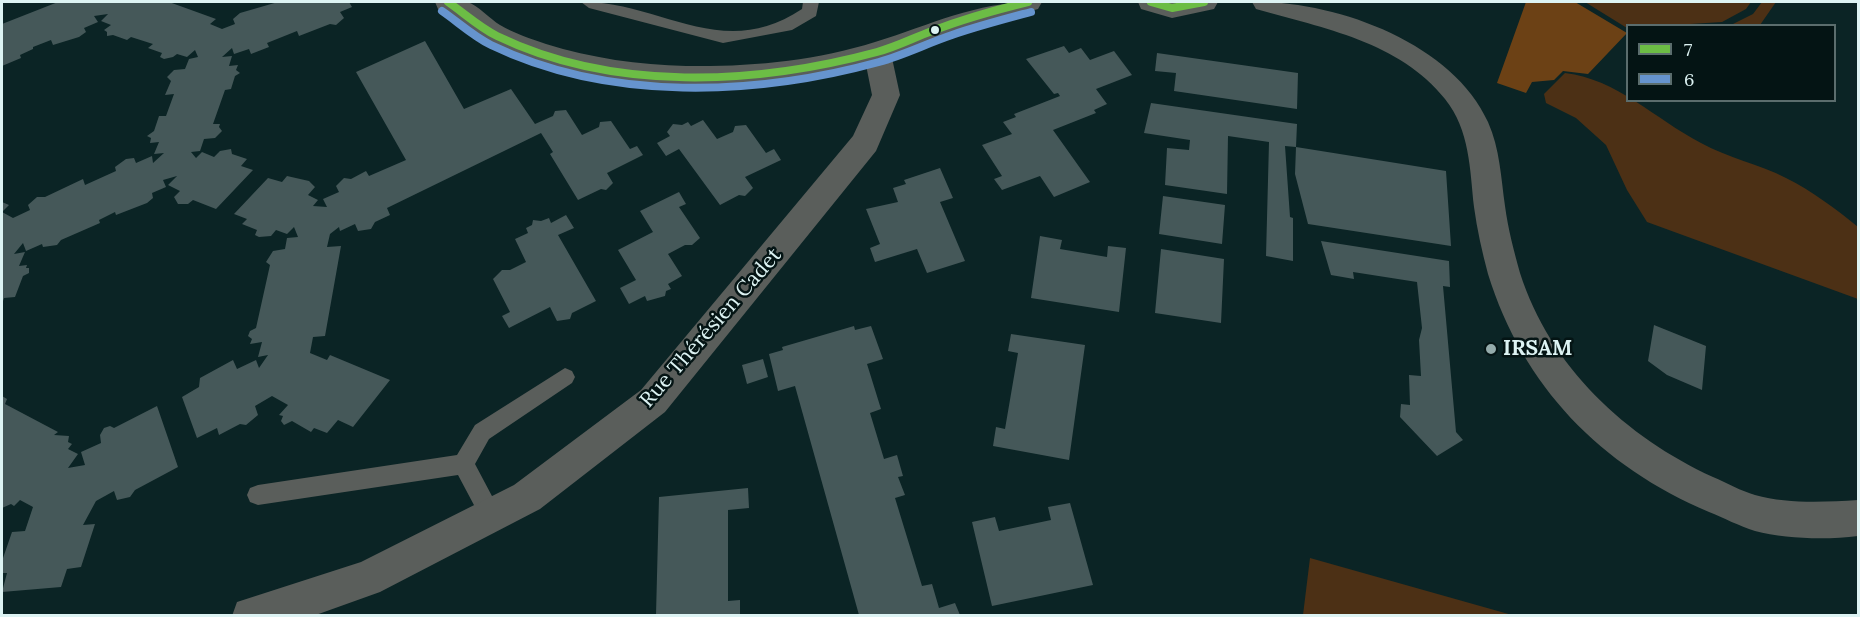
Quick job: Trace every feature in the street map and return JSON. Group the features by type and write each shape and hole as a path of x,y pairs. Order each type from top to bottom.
{"street":[{"path":"448,2 496,35 573,64 652,75 756,74 818,66 877,52 945,26 1028,2"},
{"path":"1150,2 1172,8 1204,2"},
{"path":"1266,2 1319,16 1380,38 1425,60 1455,91 1482,143 1493,228 1514,302 1531,340 1558,382 1638,457 1682,484 1758,514 1858,518"},
{"name":"Rue Thérésien Cadet","path":"252,615 367,579 527,497 653,401 865,143 885,94 877,52"}],"lane":[{"path":"589,2 723,37 766,31 792,24 810,12 811,2"},
{"path":"463,464 482,432 565,377"},
{"path":"463,464 491,515"},
{"path":"258,495 463,464"}],"shaded area":[{"path":"1526,2 1575,2 1626,32 1588,74 1563,71 1554,80 1532,82 1526,93 1497,83"},
{"path":"1585,2 1751,2 1746,9 1722,22 1626,24 1626,27"},
{"path":"1762,2 1776,2 1761,24 1733,24 1753,14"},
{"path":"1565,73 1602,83 1626,95 1626,102 1637,102 1701,143 1786,178 1814,194 1858,227 1858,299 1647,222 1627,190 1606,145 1576,118 1546,103 1544,94"},
{"path":"1310,558 1512,615 1303,615"}],"building":[{"path":"58,2 169,2 216,19 210,24 222,29 235,24 233,19 240,13 278,2 349,2 352,7 340,12 344,18 336,25 330,24 299,36 297,31 267,43 269,47 251,54 249,49 234,54 232,48 222,57 232,56 229,66 238,65 236,70 240,73 235,76 231,89 225,90 213,124 220,124 222,131 215,138 204,139 200,151 191,152 196,158 202,152 214,157 220,151 231,149 232,154 247,159 241,166 253,170 216,209 193,200 188,204 178,204 174,197 180,191 168,185 177,176 163,180 166,187 152,193 153,198 147,203 116,215 115,212 99,220 100,223 61,240 57,245 43,247 42,244 26,251 23,243 14,254 25,252 19,266 27,265 29,273 23,276 15,297 4,298 2,304 2,212 13,218 30,210 28,205 37,197 45,197 83,179 85,185 116,171 115,167 126,159 134,158 136,163 152,156 153,163 164,153 154,154 159,142 150,143 151,138 147,136 154,131 159,116 166,116 174,94 165,95 171,81 167,77 174,70 185,69 189,59 198,57 195,50 187,57 177,54 164,59 160,57 162,53 148,48 153,44 131,37 127,40 113,35 107,36 104,30 111,25 101,21 108,14 94,16 98,22 84,28 86,32 79,37 53,45 51,40 33,47 20,55 21,58 2,66 2,24"},
{"path":"425,41 464,109 511,89 535,124 553,116 555,111 566,110 582,135 599,127 600,122 611,121 630,149 637,146 643,155 607,173 613,183 606,190 601,189 578,200 550,154 553,152 541,133 387,208 390,215 375,222 371,229 358,231 355,224 340,231 339,227 330,234 327,247 341,246 325,336 313,337 310,353 327,360 330,355 390,380 353,427 338,420 327,433 314,428 311,432 292,421 284,425 281,421 283,416 279,415 288,405 272,396 255,406 258,415 246,425 240,424 219,435 217,428 197,438 182,397 199,387 200,378 233,360 237,369 256,360 259,368 268,355 258,357 262,342 250,344 252,339 248,336 250,331 256,328 270,265 266,262 273,251 285,249 287,238 298,237 294,227 287,234 276,230 271,236 259,237 255,235 257,230 242,224 247,219 234,214 268,178 282,182 287,176 309,181 315,187 308,195 318,200 313,206 327,207 323,199 339,192 336,186 344,178 351,179 366,171 369,176 406,160 356,72"},
{"path":"1064,46 1069,53 1081,48 1090,60 1114,51 1132,75 1096,89 1107,104 1094,110 1096,113 1053,130 1090,182 1054,197 1040,176 1002,190 994,179 1002,176 982,145 1012,134 1003,122 1016,117 1014,114 1060,96 1058,93 1054,94 1026,59"},
{"path":"1157,53 1298,73 1297,109 1174,91 1176,73 1155,71"},
{"path":"1151,103 1297,124 1296,147 1285,146 1290,217 1293,218 1293,261 1266,256 1269,142 1228,136 1227,194 1165,185 1167,148 1189,150 1190,140 1144,133"},
{"path":"703,120 717,139 733,132 735,126 746,125 766,153 774,149 781,160 745,177 753,188 745,196 739,195 720,205 679,149 666,156 657,143 670,136 667,132 673,124 682,125 688,122 691,126"},
{"path":"1296,147 1446,171 1451,246 1308,224 1295,174"},
{"path":"940,168 953,198 940,202 965,261 927,273 917,249 875,262 870,248 880,244 866,209 898,202 893,188 906,184 904,180"},
{"path":"679,192 686,204 679,207 700,238 692,245 685,245 668,254 682,276 668,284 671,289 666,291 665,296 647,301 645,296 629,304 620,288 636,280 618,250 653,232 640,211"},
{"path":"1163,196 1225,205 1222,244 1159,234"},
{"path":"2,202 9,205 2,212"},
{"path":"566,215 574,228 558,235 596,301 572,313 570,319 557,321 550,307 509,328 502,316 510,312 493,279 502,270 510,270 526,262 515,239 528,233 526,228 532,225 533,220 541,221 549,218 551,223"},
{"path":"1040,236 1062,240 1060,249 1107,257 1108,246 1126,248 1119,312 1031,298"},
{"path":"1321,241 1449,261 1450,287 1443,286 1456,432 1463,440 1437,456 1400,417 1401,404 1410,405 1409,375 1421,376 1419,340 1422,328 1417,282 1353,272 1354,279 1331,275"},
{"path":"1161,249 1224,259 1221,323 1155,313"},
{"path":"1654,325 1706,346 1702,390 1667,375 1648,361"},
{"path":"854,326 855,330 871,326 883,359 867,364 881,409 870,413 884,459 897,455 903,476 898,477 905,495 895,498 922,586 932,584 939,608 955,603 960,615 859,615 795,386 778,391 769,354 783,350 782,347"},
{"path":"1011,334 1085,345 1069,460 993,446 996,427 1005,429 1018,353 1008,351"},
{"path":"763,359 768,377 747,384 742,365"},
{"path":"2,396 7,399 5,404 58,432 54,435 69,436 68,442 72,444 68,449 78,454 68,468 85,465 81,452 101,443 100,435 104,428 110,426 114,428 157,406 178,467 135,490 130,497 117,500 114,491 96,501 83,525 95,524 81,567 67,569 61,587 2,592 7,573 2,573 2,561 12,532 25,531 33,507 20,500 14,506 11,504 2,508"},
{"path":"748,488 749,508 728,510 728,601 740,600 740,615 656,615 659,497"},
{"path":"1070,503 1093,585 992,606 972,522 995,517 999,531 1051,520 1048,507"}],"transit line":[{"name":"7","path":"448,2 497,36 540,54 587,66 635,74 685,77 735,76 832,63 885,50 962,20 1028,2"},
{"name":"7","path":"1151,2 1172,8 1204,2"},
{"name":"6","path":"442,11 491,45 534,63 581,76 631,84 683,87 734,86 834,73 887,60 965,30 1031,12"}],"place":[{"name":"IRSAM","path":"1491,349"}]}
